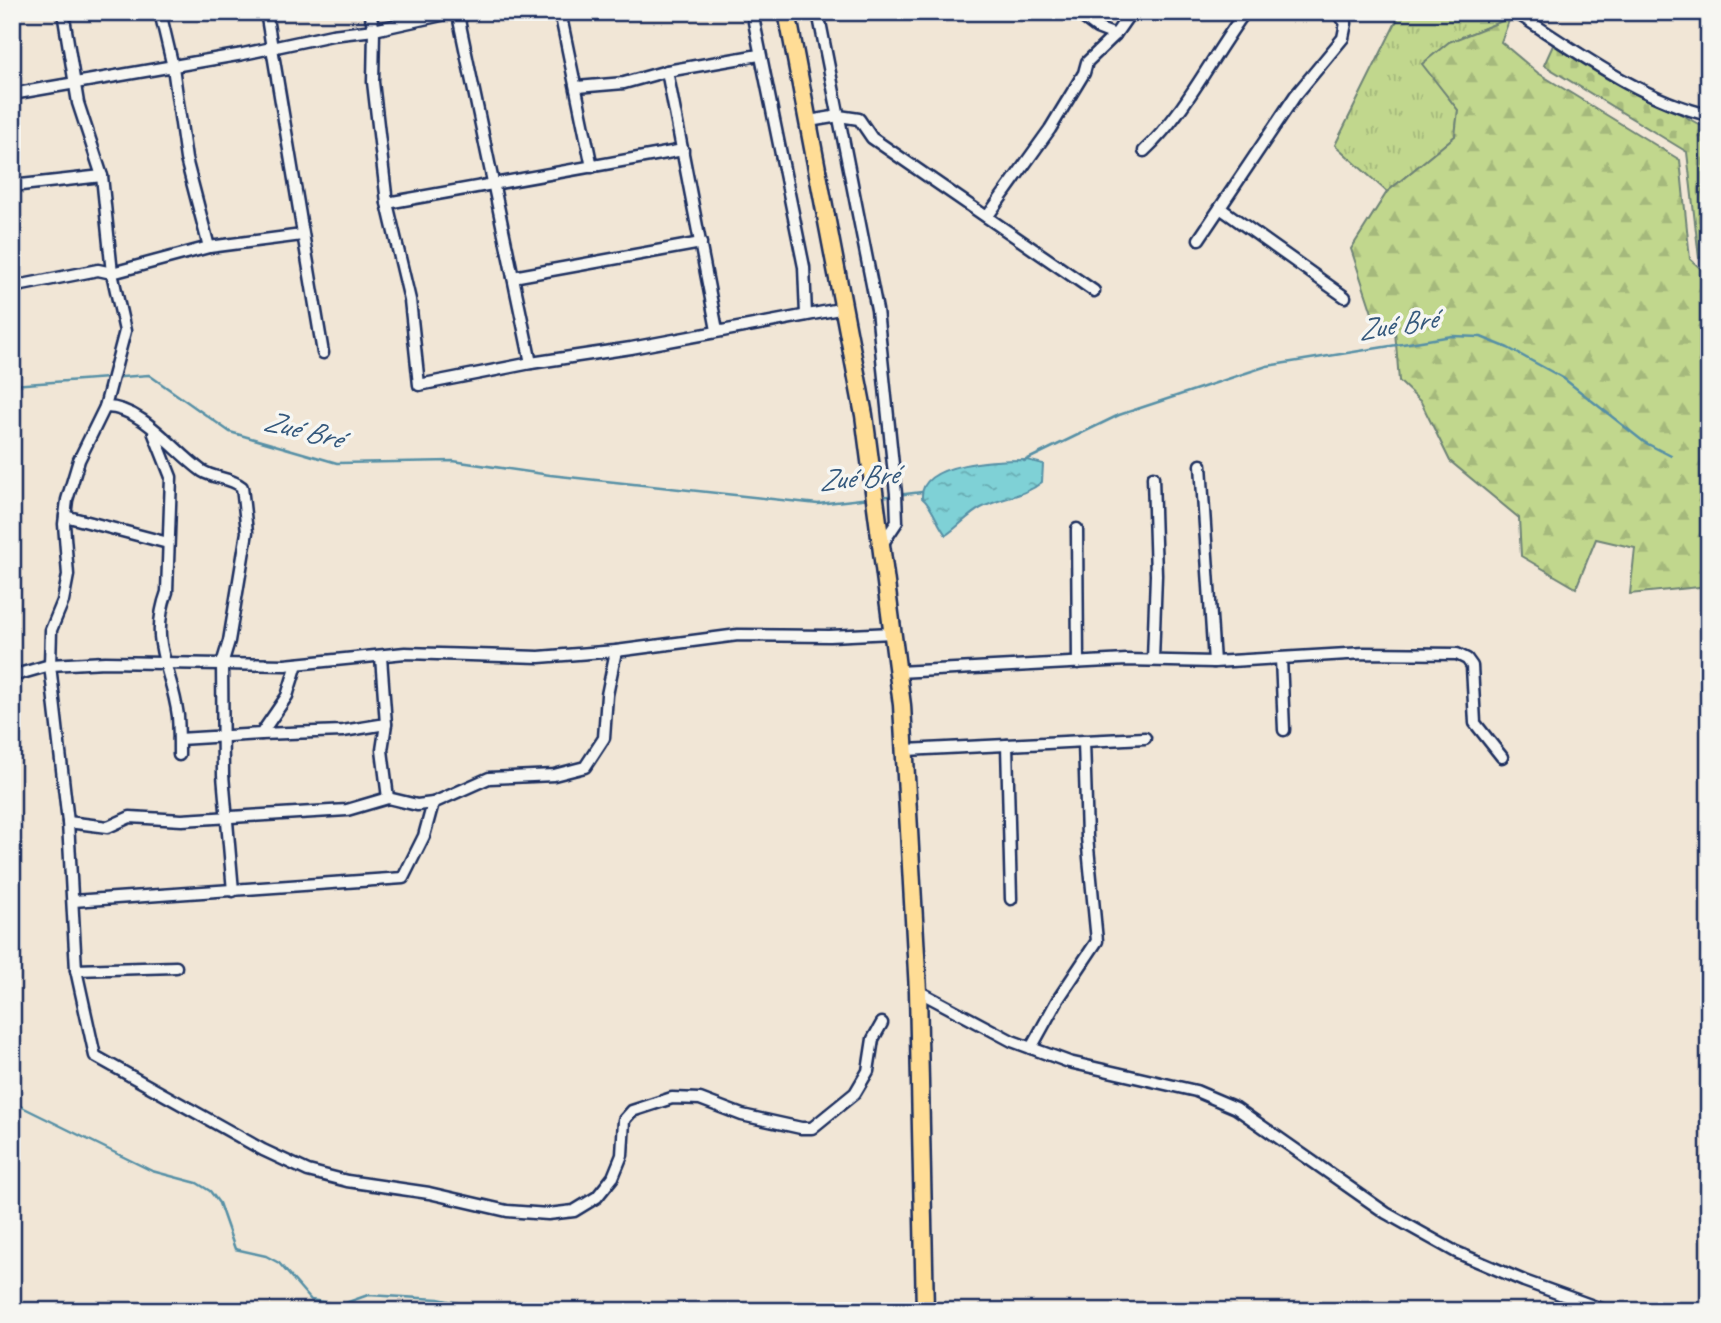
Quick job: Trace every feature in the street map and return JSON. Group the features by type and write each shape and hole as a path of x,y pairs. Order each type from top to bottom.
{"main road":[{"path":"787,12 845,308 883,544 898,672 906,750 918,991 925,1311"}],"street":[{"path":"63,12 75,83 102,176 112,273 125,331 105,407 79,460 65,516 68,575 63,601 51,630 50,665 68,822 76,970 95,1056 263,1150 308,1171 347,1181 429,1193 507,1211 574,1211 597,1197 613,1177 622,1155 625,1120 632,1111 672,1098 701,1099 742,1115 812,1128 855,1093 868,1071 873,1039 882,1023"},
{"path":"160,12 173,66 186,159 209,247"},
{"path":"266,12 323,353"},
{"path":"370,12 374,30 373,82 387,203 410,300 419,385 845,308"},
{"path":"12,94 374,30 455,12"},
{"path":"466,12 459,20 531,363"},
{"path":"560,12 592,167"},
{"path":"752,12 804,267 806,315"},
{"path":"818,12 877,310 897,522 883,544"},
{"path":"1076,12 1097,28 1115,35"},
{"path":"987,217 1050,129 1084,73 1087,62 1115,35 1131,12"},
{"path":"1144,151 1191,94 1245,12"},
{"path":"1199,239 1295,96 1343,38 1346,23 1337,12"},
{"path":"1515,12 1588,59 1672,104 1709,115"},
{"path":"577,87 624,83 667,71 759,55"},
{"path":"667,71 717,330"},
{"path":"809,121 839,116 859,119 872,138 1094,291"},
{"path":"387,203 683,150"},
{"path":"12,186 102,176"},
{"path":"1220,208 1345,297"},
{"path":"12,287 97,270 112,273 209,247 302,235"},
{"path":"513,276 701,243"},
{"path":"105,407 118,407 134,412 151,430 205,473 233,480 242,487 247,532 229,641 222,664 223,737 233,891"},
{"path":"151,430 171,477 167,592 161,607 159,632 163,663 178,714 179,755"},
{"path":"1201,465 1214,662"},
{"path":"1153,477 1156,575 1153,660"},
{"path":"65,516 168,543"},
{"path":"1077,529 1078,663"},
{"path":"12,676 50,665 296,664 405,653 539,657 616,651 738,635 830,636 892,633"},
{"path":"68,822 108,827 130,817 182,820 347,810 388,798 417,805 433,803 489,778 554,775 585,767 604,738 607,695 616,651"},
{"path":"898,672 1153,660 1214,662 1364,653 1457,654 1467,659 1472,666 1475,723 1502,757"},
{"path":"381,657 386,724 383,750 388,798"},
{"path":"1281,658 1284,730"},
{"path":"261,734 287,696 296,664"},
{"path":"179,739 344,732 386,724"},
{"path":"906,750 1145,738"},
{"path":"1031,1048 1057,1001 1097,941 1087,837 1084,741"},
{"path":"1007,745 1011,899"},
{"path":"73,901 403,878 424,836 433,803"},
{"path":"76,970 176,967"},
{"path":"918,991 972,1023 1069,1062 1196,1091 1236,1108 1386,1213 1456,1252 1524,1281 1607,1311"}],"green space":[{"path":"1401,12 1500,12 1510,18 1449,42 1423,64 1458,110 1455,136 1387,192 1335,145"},
{"path":"1510,18 1501,42 1538,73 1680,160 1690,259 1709,276 1709,586 1630,594 1635,548 1596,539 1576,588 1521,556 1519,518 1450,461 1421,402 1399,381 1395,331 1372,313 1351,249 1387,192 1455,136 1458,110 1422,64 1449,42"},
{"path":"1554,43 1709,130 1709,256 1699,258 1687,152 1544,65"}],"water":[{"path":"1027,460 1043,464 1042,482 1028,491 981,508 946,535 922,498 925,486 934,476 947,470 982,462"}],"waterway":[{"name":"Zué Bré","path":"1024,461 1119,415 1267,366 1452,336 1481,337 1508,348 1563,378 1644,442 1671,456"},
{"name":"Zué Bré","path":"12,385 149,375 230,432 337,463 453,461 550,475 818,504 870,498"},
{"name":"Zué Bré","path":"880,497 922,492"},
{"path":"12,1102 152,1171 197,1183 210,1191 219,1203 235,1249 266,1256 279,1263 311,1300 340,1305 368,1295 438,1299 492,1310 536,1302 565,1311"}]}
